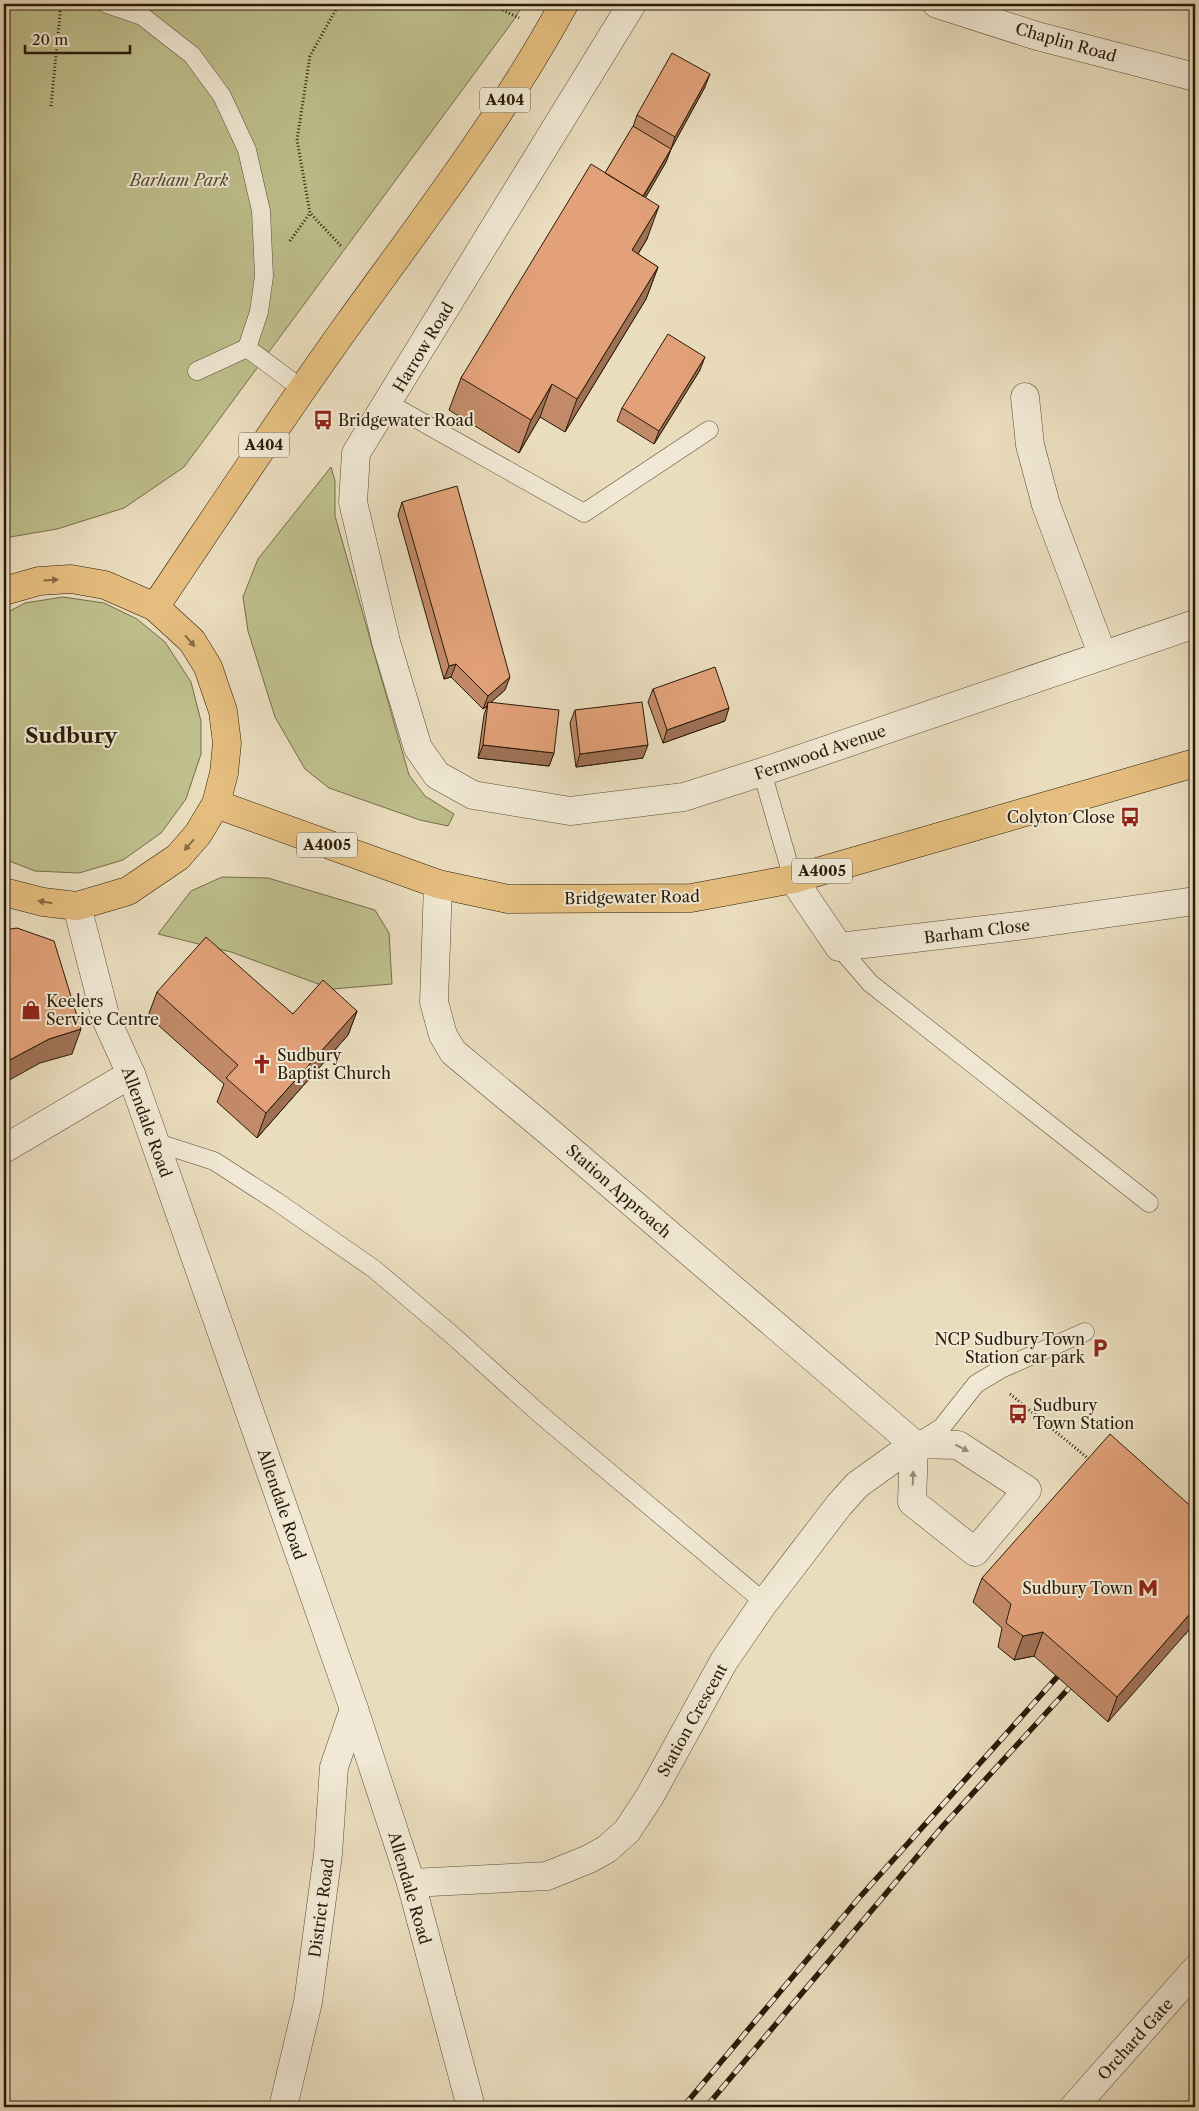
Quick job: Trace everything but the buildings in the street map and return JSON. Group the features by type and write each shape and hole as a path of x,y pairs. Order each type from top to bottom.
{"main road":[{"name":"A404","path":"155,607 302,389 471,152 549,32 564,4"},
{"path":"4,591 39,581 71,579 105,584 155,607 192,641 208,667 224,710 227,743 224,773 216,804 198,834 178,857 128,891 77,906 43,902 4,892"},
{"name":"Bridgewater Road","path":"216,804 438,884 508,899 691,898 793,879 1195,763"}],"street":[{"name":"Harrow Road","path":"437,775 418,748 386,642 353,502 356,453 632,4"},
{"name":"Chaplin Road","path":"937,4 1037,36 1195,77"},
{"path":"1025,397 1030,445 1046,505 1103,656"},
{"name":"Fernwood Avenue","path":"437,775 473,795 570,811 684,797 1195,624"},
{"path":"793,879 839,947"},
{"name":"Station Approach","path":"438,884 434,1002 443,1035 453,1052 914,1444"},
{"name":"Barham Close","path":"839,947 1018,926 1195,901"},
{"name":"Allendale Road","path":"77,906 106,1019 131,1074 354,1709 411,1883 471,2107"},
{"path":"4,1149 131,1074"},
{"name":"Station Crescent","path":"411,1883 547,1876 608,1849 627,1831 650,1796 724,1660 764,1602 839,1505 857,1485 914,1444"},
{"name":"District Road","path":"283,2107 308,2002 328,1854 334,1767 354,1709"},
{"name":"Orchard Gate","path":"1074,2107 1195,1970"}],"lane":[{"path":"107,4 142,16 192,55 222,96 247,150 261,211 264,276 260,312 247,348 197,370"},
{"path":"247,348 302,389"},
{"path":"388,403 584,513 709,430"},
{"path":"762,772 793,879"},
{"path":"839,947 870,982 1149,1203"},
{"path":"155,1142 214,1161 276,1201 374,1269 451,1334 541,1415 764,1602"},
{"path":"914,1444 942,1427 976,1384 1001,1369 1085,1332"}],"path":[{"path":"50,106 61,4"},
{"path":"339,4 310,56 296,140 310,213 341,246"},
{"path":"1005,1391 1096,1464"},
{"path":"1181,1627 1186,1633 1195,1632"}],"green space":[{"name":"Barham Park","path":"4,4 523,4 516,17 184,467 124,508 57,529 4,538"},
{"path":"331,467 335,481 335,516 409,775 425,796 454,814 448,826 420,820 329,788 305,769 275,717 248,631 243,597 258,559"},
{"path":"63,597 104,603 137,619 165,642 191,682 201,721 201,754 186,799 161,833 123,860 79,873 35,871 4,859 4,614 25,603"},
{"path":"222,877 268,878 375,910 389,933 392,984 332,989 231,952 158,934 191,891"}],"railway":[{"path":"683,2107 859,1898 1067,1666"},
{"path":"706,2107 942,1827 1079,1677"}],"place":[{"name":"Bridgewater Road","path":"323,420"},
{"name":"Colyton Close","path":"1130,817"},
{"name":"Keelers Service Centre","path":"31,1010"},
{"name":"Sudbury Baptist Church","path":"262,1064"},
{"name":"NCP Sudbury Town Station car park","path":"1100,1348"},
{"name":"Sudbury Town Station","path":"1018,1414"},
{"name":"Sudbury Town","path":"1148,1588"}],"district":[{"name":"Sudbury","path":"71,736"}]}
